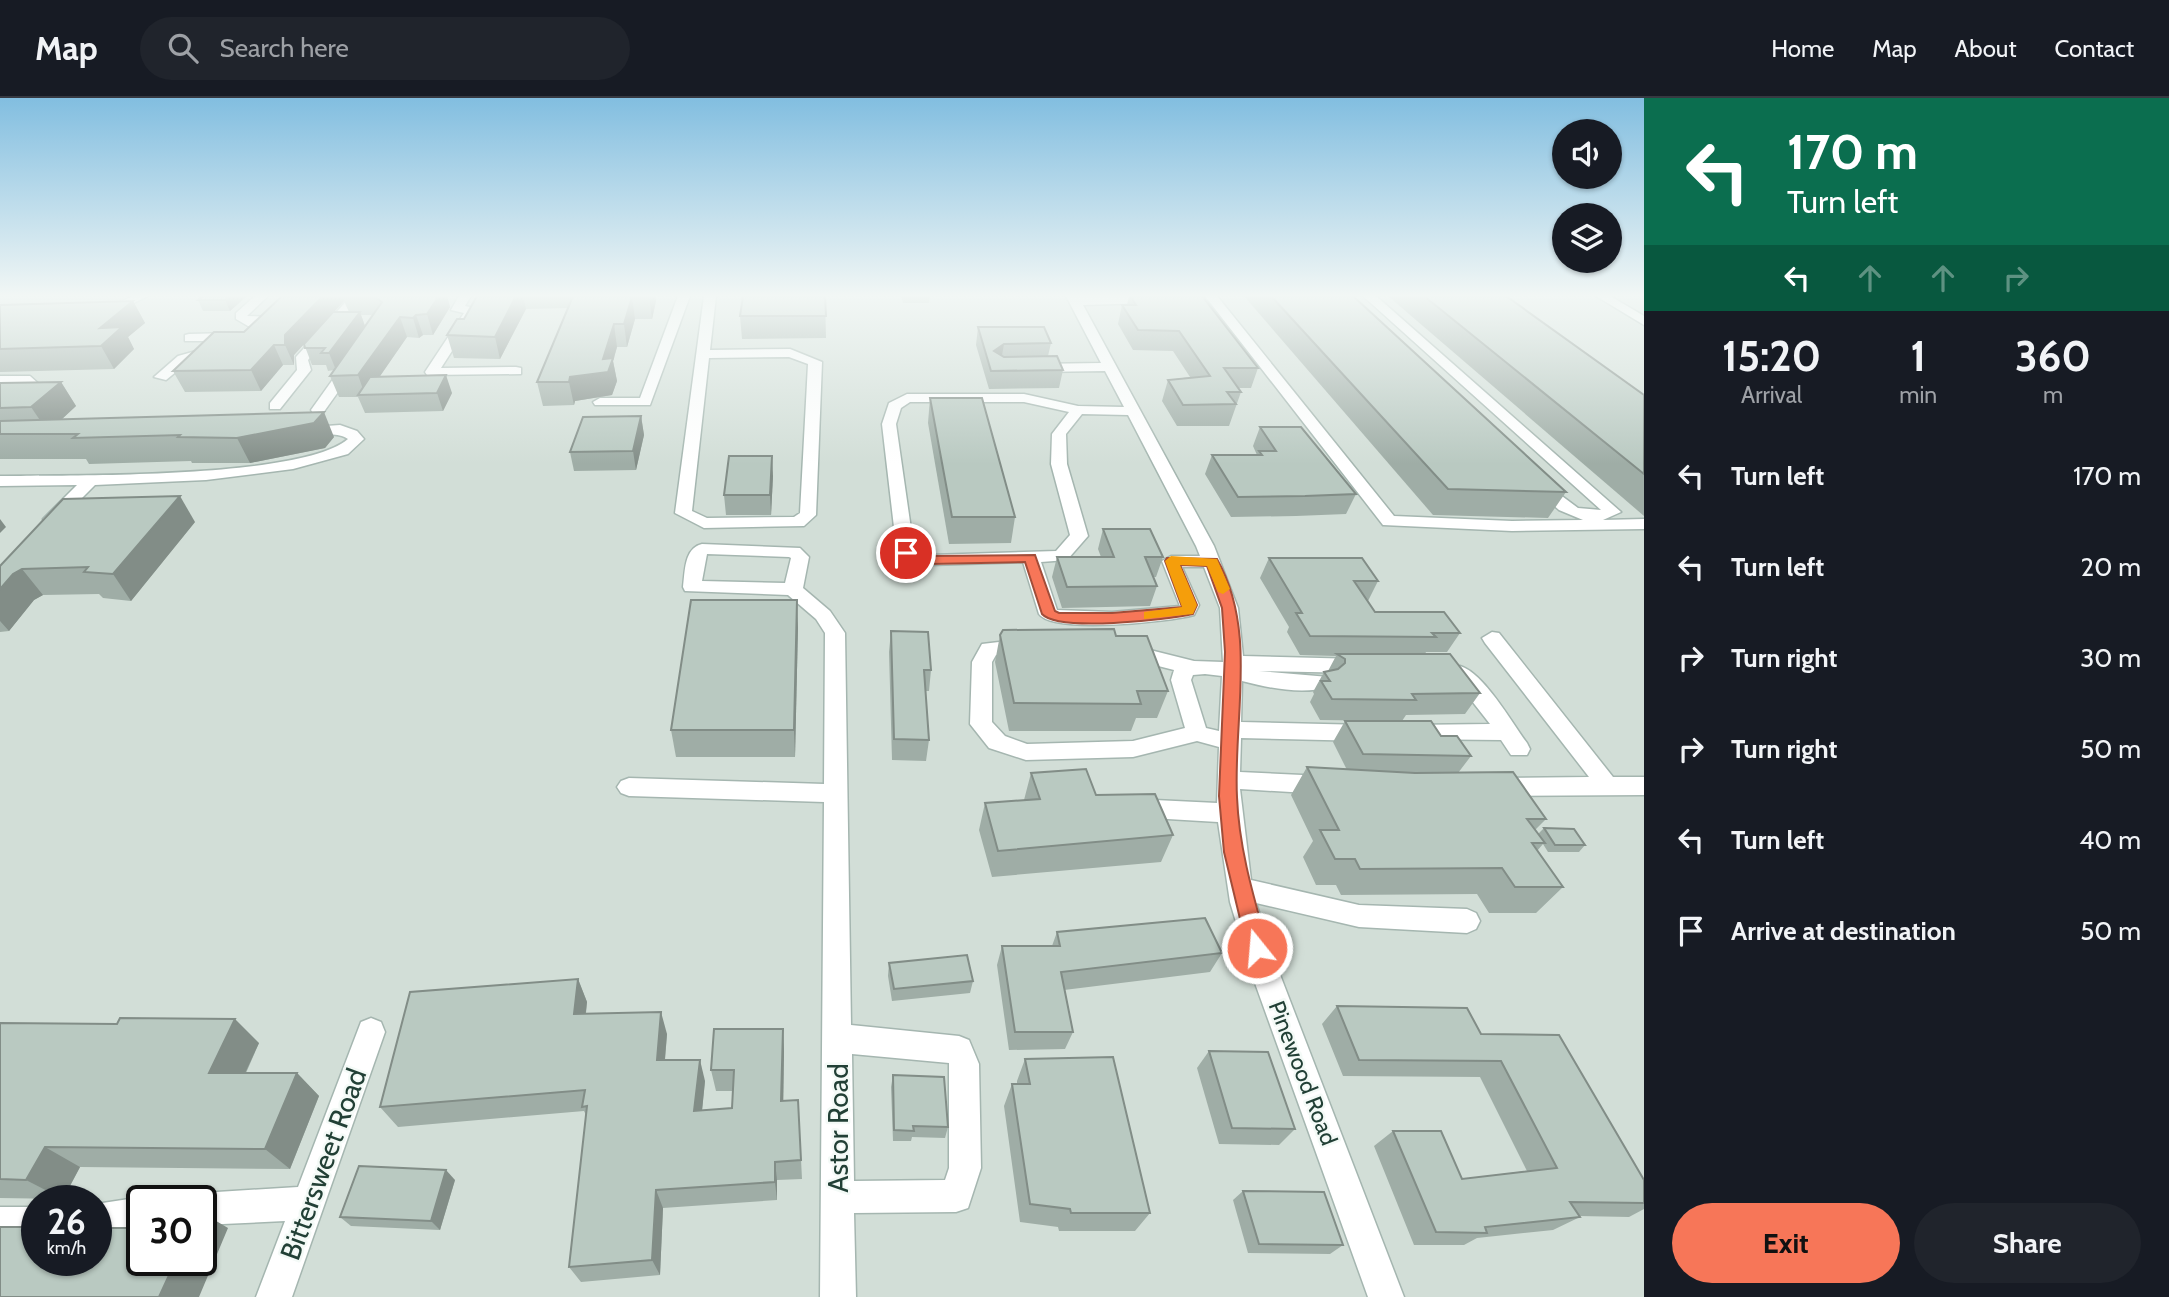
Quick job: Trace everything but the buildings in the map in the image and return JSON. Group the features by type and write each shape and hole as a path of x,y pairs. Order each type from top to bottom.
{"street":[{"path":"161,377 183,359 204,352"},
{"path":"275,406 304,370 301,360 308,352"},
{"path":"445,352 432,372 516,371"},
{"path":"600,402 645,402 663,352"},
{"name":"Pinewood Road","path":"1103,352 1212,562 1229,608 1232,666 1229,813 1240,888 1265,972 1386,1297"},
{"path":"1255,352 1388,521 1512,526 1601,521 1644,524"},
{"path":"1423,352 1487,410 1613,512 1601,521"},
{"path":"790,353 815,362 808,515 798,522 704,523 683,513 702,354 790,353"},
{"path":"318,410 357,355"},
{"path":"1027,368 1111,367"},
{"path":"0,380 30,380 33,385 13,396 0,396"},
{"path":"1078,410 1059,434 1059,464 1079,536 1061,556 930,560 906,553 889,424 894,405 907,398 1024,398 1078,410 1133,411"},
{"path":"0,481 206,475 293,464 343,451 357,439 352,432 338,430 288,431"},
{"path":"1531,477 1572,513 1601,521"},
{"path":"37,534 91,480"},
{"path":"702,549 793,552 800,557 793,589 692,587 697,555 702,549"},
{"path":"1030,557 1049,614 1057,618 1112,618 1188,611 1189,605 1171,561 1212,562"},
{"name":"Astor Road","path":"793,589 823,615 835,633 838,1297"},
{"path":"1492,638 1596,767 1603,779 1601,786"},
{"path":"1043,647 995,648 985,654 982,662 981,724 997,742 1027,752 1133,749 1197,733 1229,736 1513,741 1474,686 1458,671 1443,665"},
{"path":"1111,647 1193,668"},
{"path":"1232,666 1266,680 1322,682"},
{"path":"1197,733 1181,680 1184,671 1232,666 1377,666"},
{"path":"1228,780 1343,786"},
{"path":"1473,787 1644,786"},
{"path":"629,787 835,793"},
{"path":"1110,808 1229,813"},
{"path":"1240,888 1359,916 1468,921"},
{"name":"Bittersweet Road","path":"274,1297 372,1032"},
{"path":"837,1038 959,1050 964,1064 965,1168 956,1196 838,1197"},
{"path":"217,1208 308,1203"},
{"path":"0,1224 21,1224"}],"shaded area":[{"path":"0,352 1644,352 1644,1297 0,1297"}],"slow traffic":[{"path":"1150,615 1188,611 1189,605 1171,561 1212,562 1223,589"}],"route":[{"path":"906,553 930,560 1030,557 1049,614 1057,618 1112,618 1188,611 1189,605 1171,561 1212,562 1229,608 1233,652 1228,796 1233,852 1243,902 1257,948"}]}
